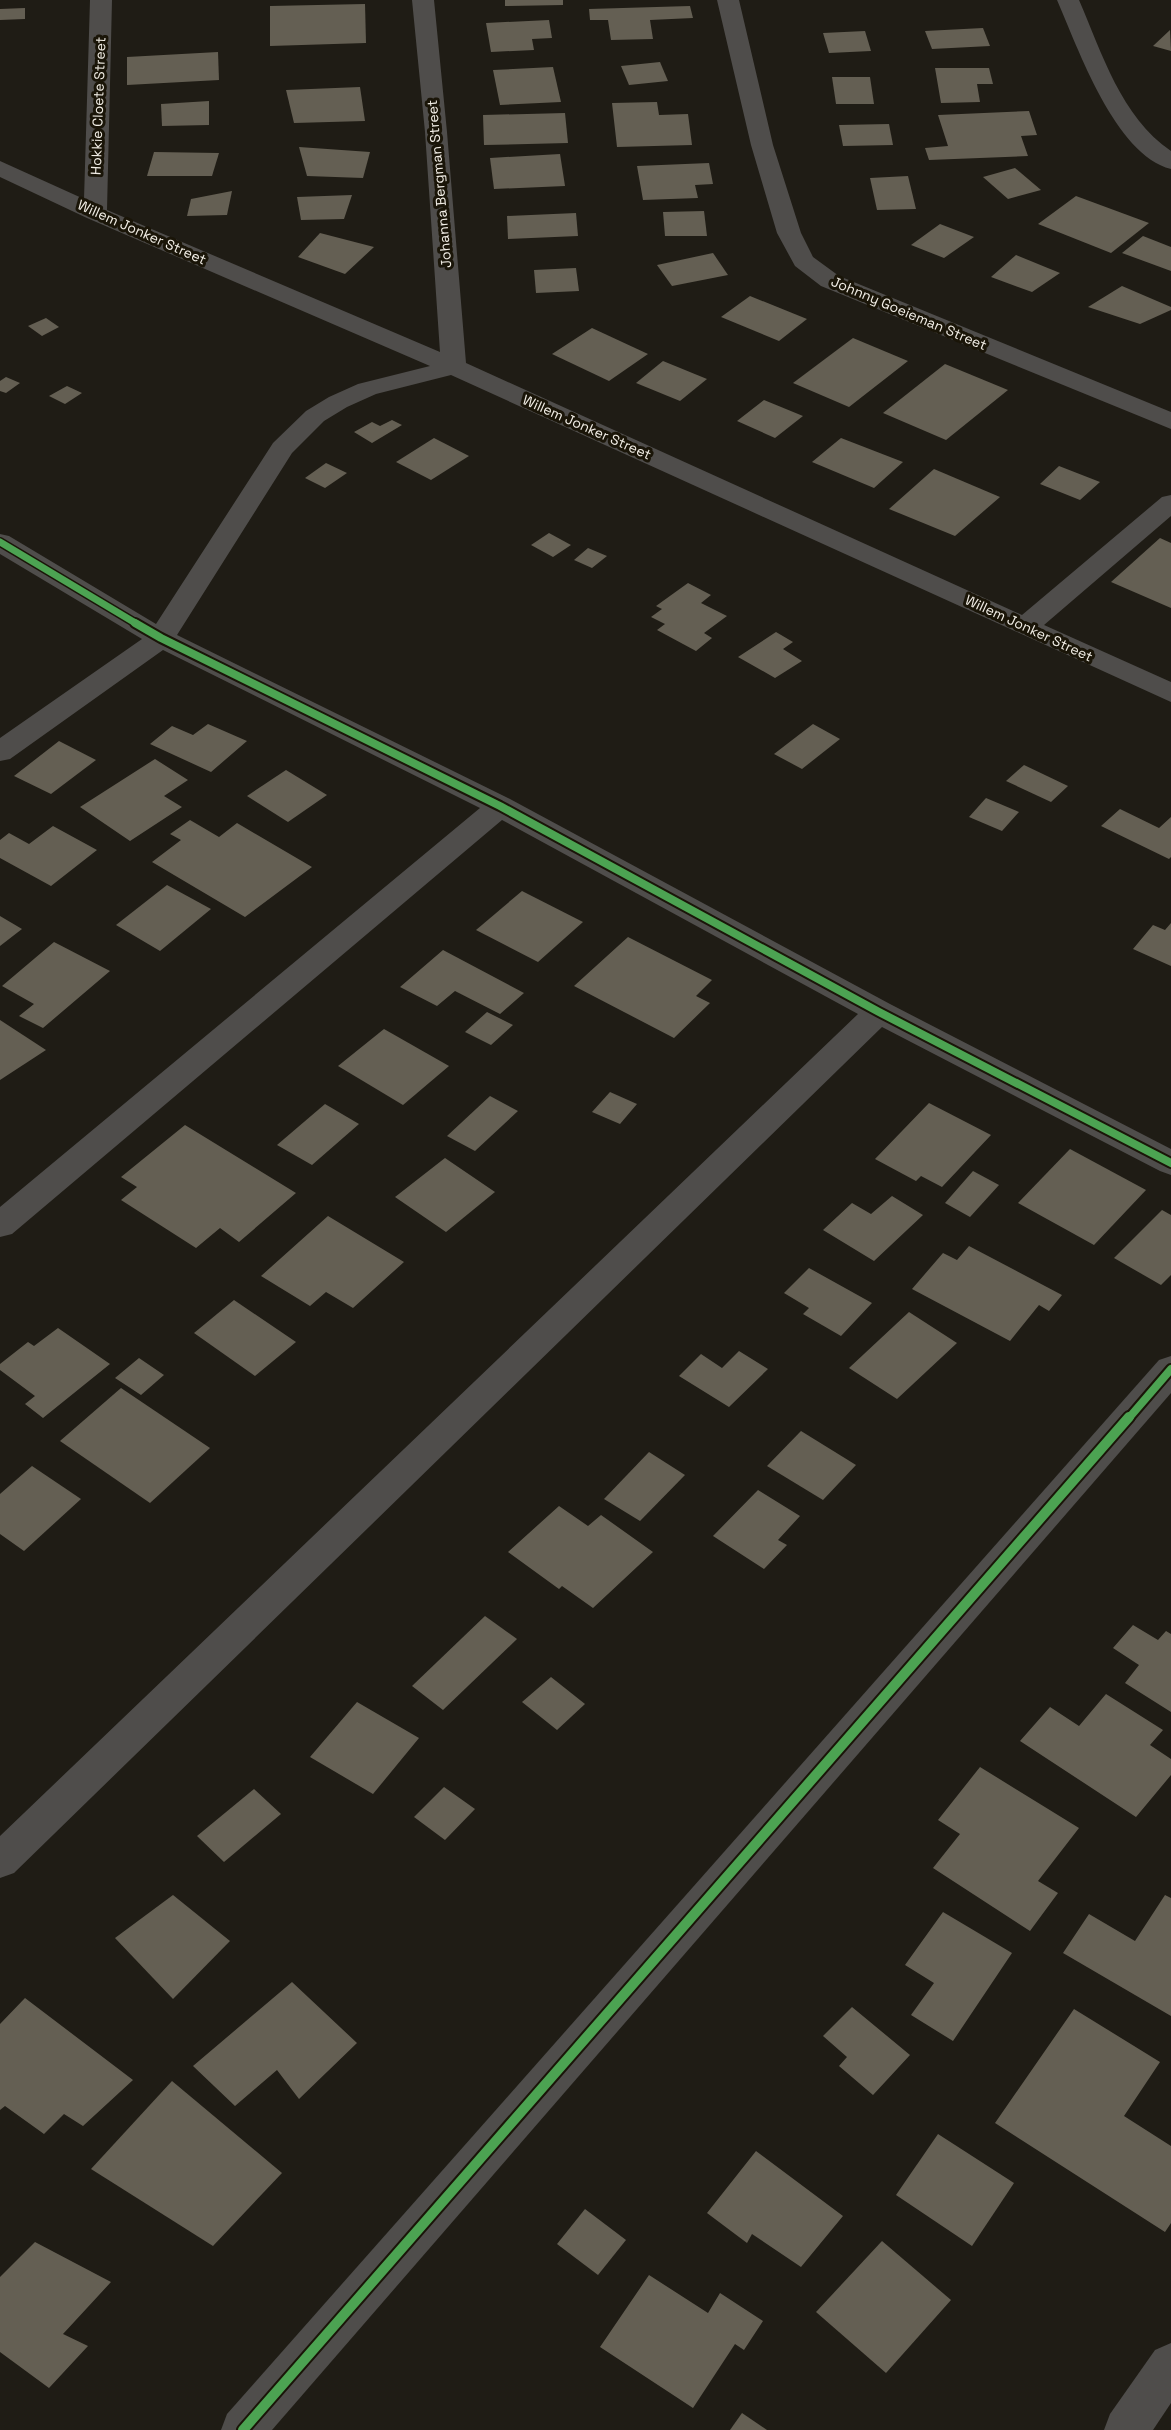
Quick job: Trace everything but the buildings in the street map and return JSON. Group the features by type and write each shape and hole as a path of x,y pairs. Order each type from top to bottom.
{"street":[{"name":"Hokkie Cloete Street","path":"95,213 101,0"},
{"name":"Johanna Bergman Street","path":"423,0 454,367"},
{"name":"Johnny Goeieman Street","path":"728,0 762,145 789,233 803,261 830,280 1171,421"},
{"path":"1068,0 1119,111 1141,141 1171,162"},
{"name":"Willem Jonker Street","path":"0,168 95,213 454,367 1171,693"},
{"path":"0,752 162,638 282,448 315,416 338,402 367,389 454,367"},
{"path":"1026,626 1171,503"},
{"path":"0,542 35,565 162,638 500,807 879,1012 1171,1163"},
{"path":"0,1225 500,807"},
{"path":"0,1860 879,1012"},
{"path":"243,2430 1171,1369"},
{"path":"1126,2430 1171,2364"}],"cycle path":[{"path":"0,542 35,565 161,638 500,806 879,1012 1171,1163"},
{"path":"243,2430 1171,1369"}]}
